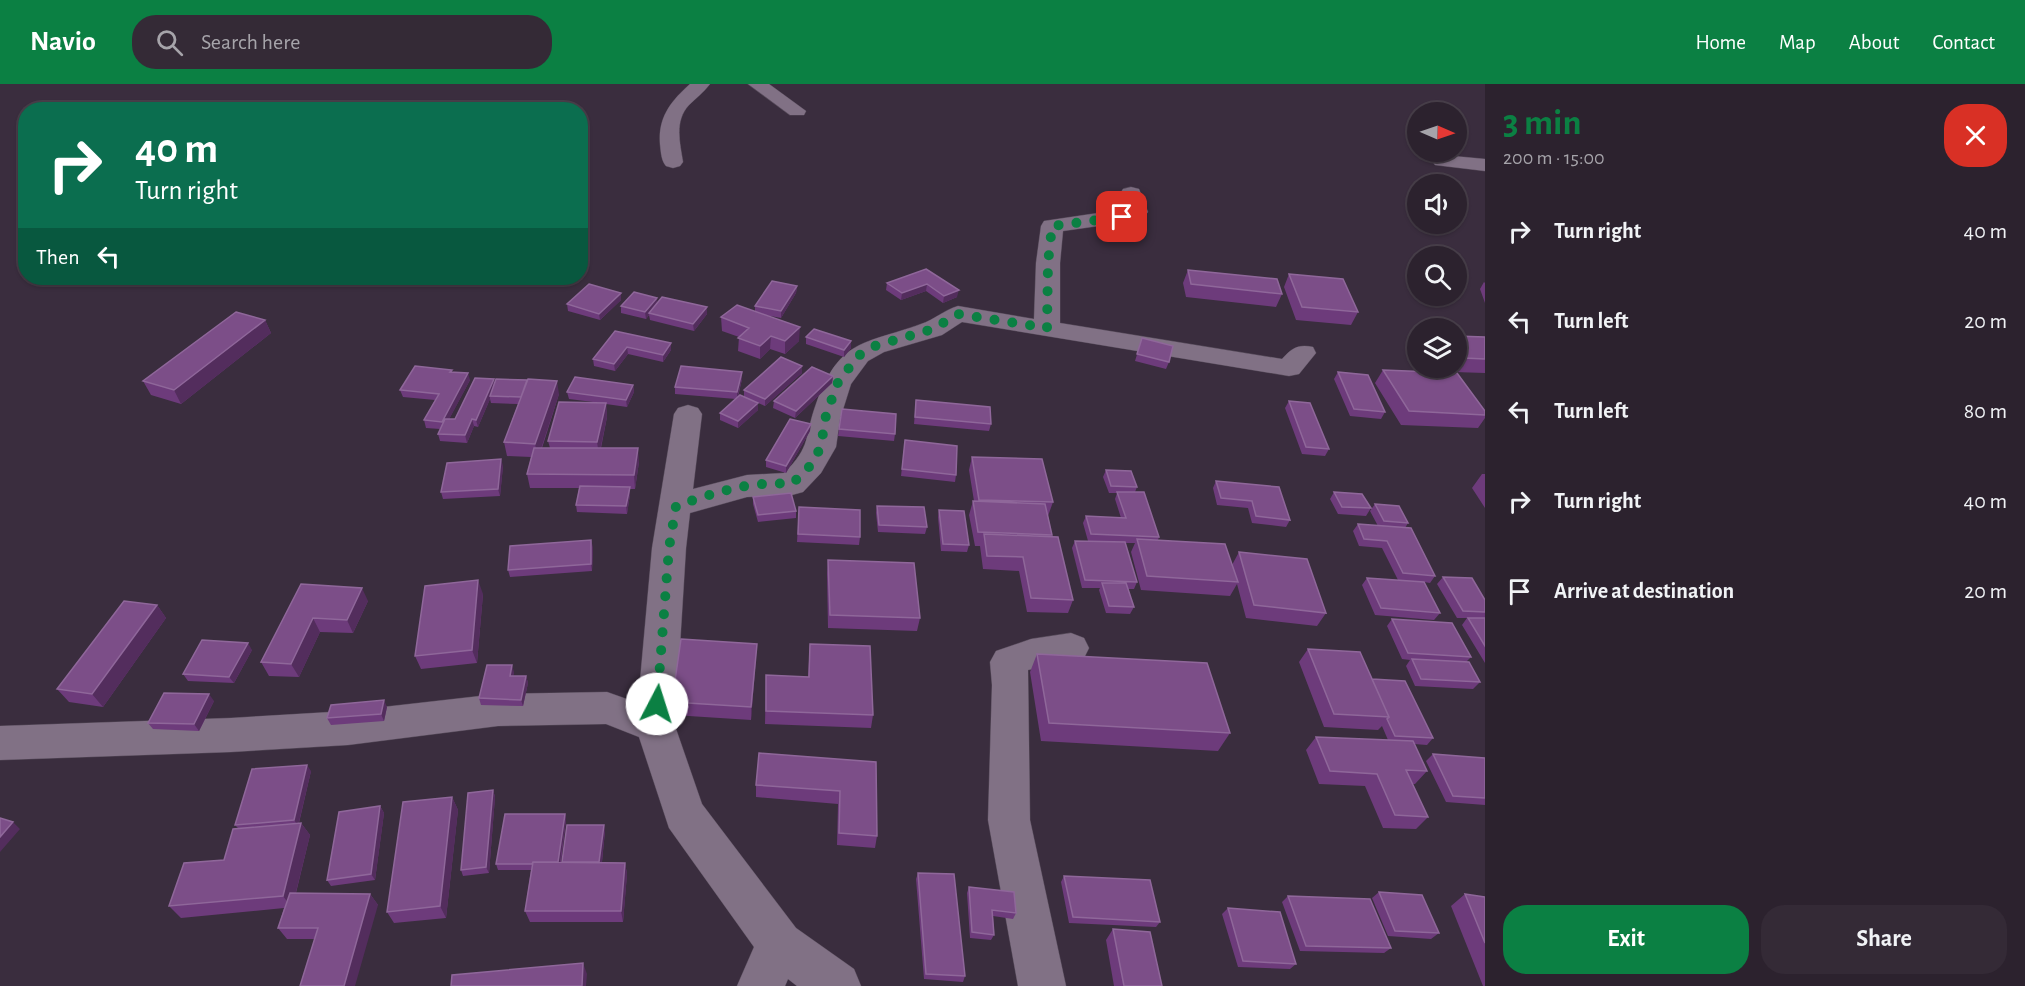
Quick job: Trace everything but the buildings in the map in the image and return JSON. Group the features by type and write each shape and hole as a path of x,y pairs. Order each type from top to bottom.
{"street":[{"path":"673,162 669,135 674,108 701,84"},
{"path":"757,84 796,111"},
{"path":"1453,162 1485,165"},
{"path":"1047,328 1048,263 1052,226 1133,215 1137,212 1131,194"},
{"path":"676,506 728,489 764,482 792,484 810,466 821,447 825,419 837,384 858,356 875,346 933,329 958,314 1289,368 1303,353"},
{"path":"688,414 669,548 655,726 684,814 780,944 837,986"},
{"path":"1042,986 1009,820 1011,685 1009,662 1031,654 1071,648"},
{"path":"0,743 313,730 498,710 607,708 655,726"},
{"path":"761,986 780,944"}],"route":[{"path":"657,704 669,548 676,506 728,489 764,482 792,484 810,466 821,447 825,419 837,384 858,356 875,346 933,329 958,314 1047,328 1048,263 1052,226 1122,217"}]}
